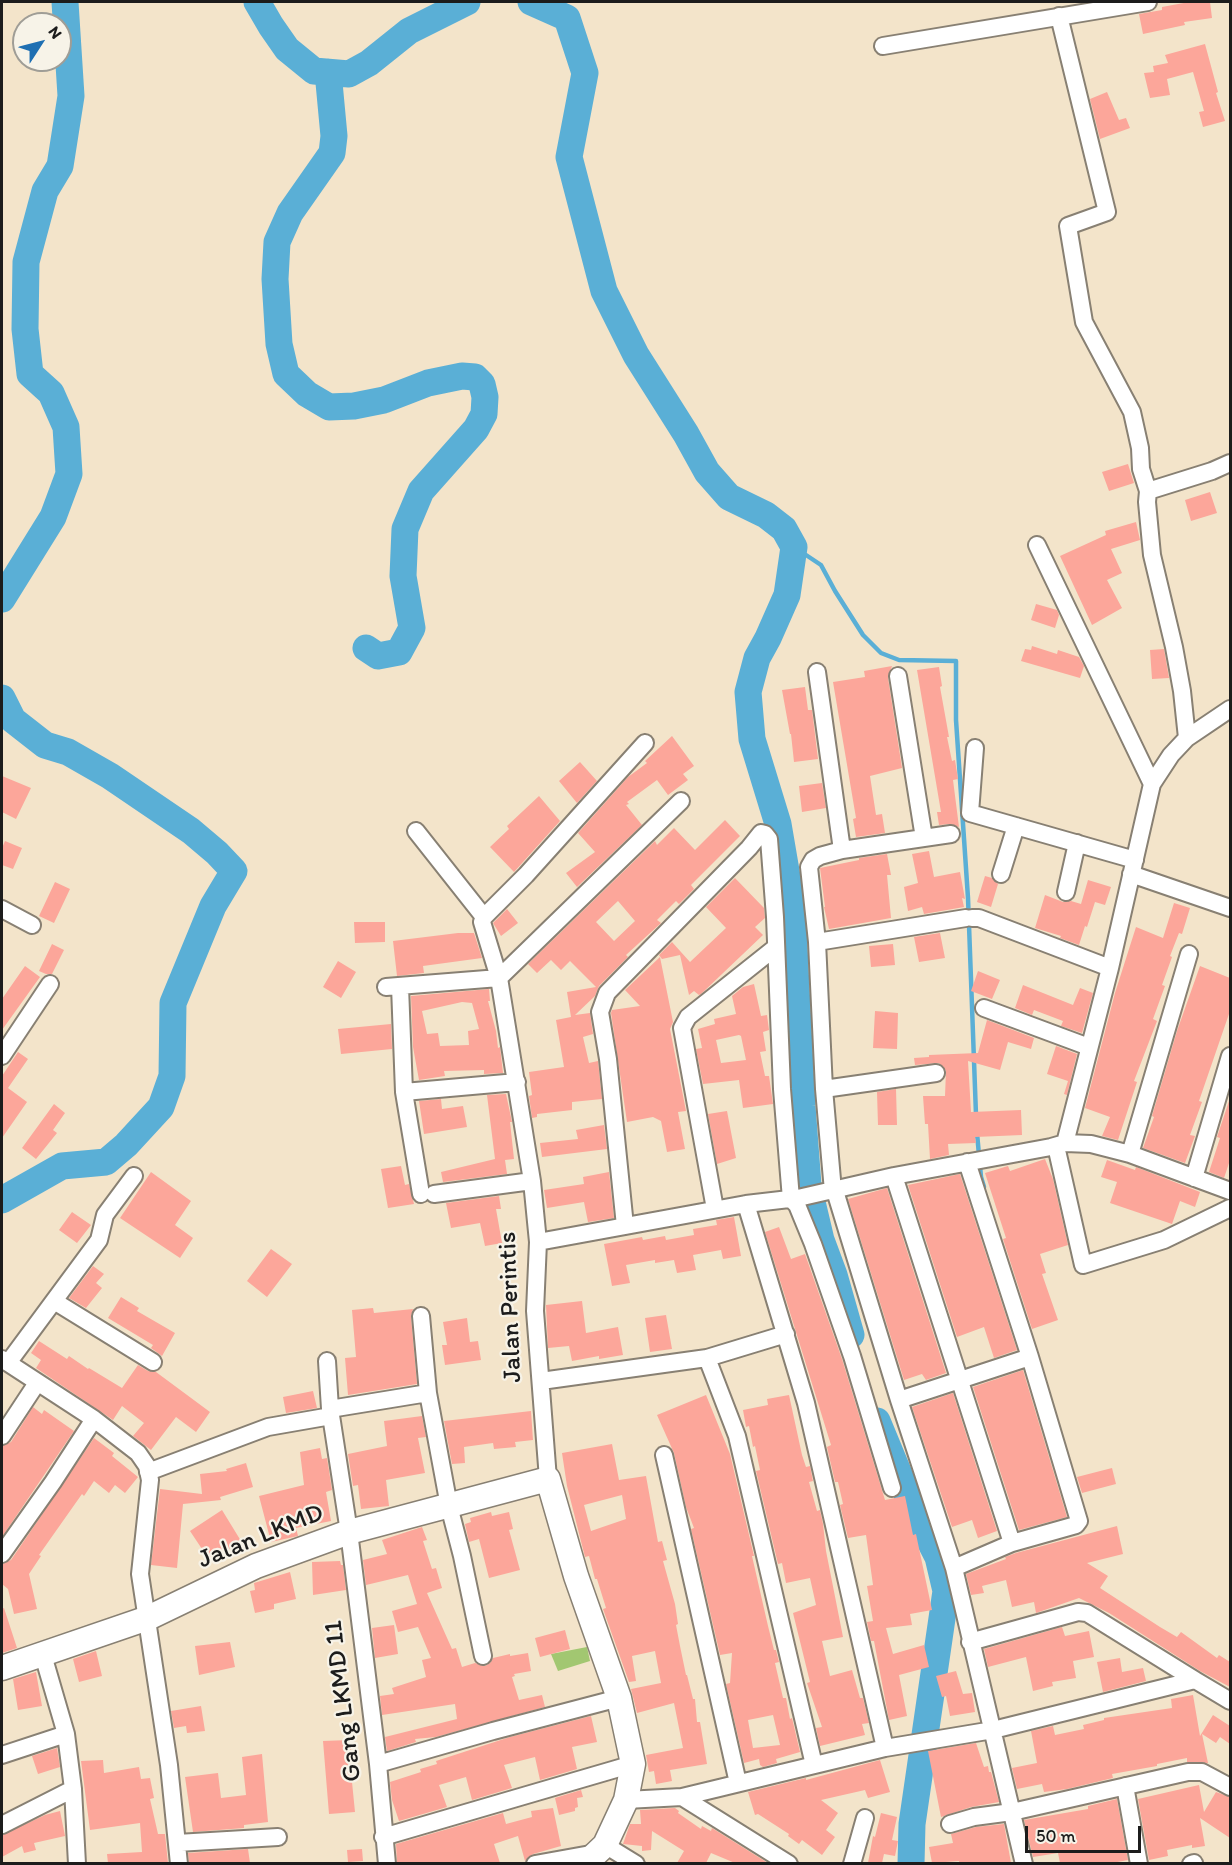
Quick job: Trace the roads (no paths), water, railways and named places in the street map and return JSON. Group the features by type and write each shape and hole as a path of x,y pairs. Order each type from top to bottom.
{"street":[{"path":"883,46 1148,2"},
{"path":"1059,16 1107,212 1068,226 1084,322 1132,412 1140,448 1141,469 1148,491 1146,502 1152,555 1182,691 1186,738"},
{"path":"1148,491 1230,463"},
{"path":"1037,545 1152,784"},
{"path":"817,672 842,850"},
{"path":"898,676 924,838"},
{"path":"1230,709 1186,738 1171,755 1152,784 1110,968 1060,1144 1083,1265 1164,1240 1230,1208"},
{"path":"416,831 484,917 534,866 645,743"},
{"path":"975,748 970,813 1077,843 1230,908"},
{"path":"532,1180 427,1194 404,1092 393,986 499,978 681,801"},
{"path":"1001,874 1016,826"},
{"path":"625,1226 608,1059 600,1012 607,993 761,833 765,834 769,840 794,1199 813,1244 849,1344 892,1488"},
{"path":"951,834 842,850 820,856 813,860 809,867 817,942 824,1089 833,1191 954,1568 1024,1863"},
{"path":"1066,892 1077,843"},
{"path":"2,909 32,925"},
{"name":"Jalan Perintis","path":"484,917 482,922 499,978 532,1180 538,1242 535,1311 548,1479 576,1576 619,1698 633,1764 626,1800 596,1854"},
{"path":"817,942 979,918 1110,968"},
{"path":"715,1209 682,1028 688,1017 776,947"},
{"path":"1130,1154 1189,954"},
{"path":"2,1056 50,984"},
{"path":"984,1008 1089,1047"},
{"path":"1194,1178 1230,1056"},
{"path":"824,1089 936,1073"},
{"path":"404,1092 517,1082"},
{"path":"538,1242 715,1209 794,1199 894,1176 1060,1144 1091,1144 1130,1154 1230,1191"},
{"path":"954,1568 1012,1543 1076,1526 1079,1521 968,1162"},
{"path":"134,1176 105,1215 99,1240 54,1301 5,1361 94,1419 138,1453 147,1466 150,1480 140,1574 169,1765 179,1863"},
{"path":"894,1176 1012,1543"},
{"path":"746,1204 806,1403 885,1749"},
{"path":"54,1301 153,1362"},
{"path":"421,1316 428,1393 449,1506 483,1656"},
{"path":"541,1381 707,1358 786,1334"},
{"path":"899,1400 1030,1357"},
{"path":"707,1358 737,1437 814,1765"},
{"name":"Gang LKMD 11","path":"327,1360 331,1413 349,1532 378,1764 387,1863"},
{"path":"2,1436 37,1383"},
{"path":"148,1472 268,1426 428,1393"},
{"path":"2,1554 94,1419"},
{"path":"664,1455 738,1784"},
{"name":"Jalan LKMD","path":"2,1668 148,1618 256,1566 349,1532 548,1479"},
{"path":"970,1642 1078,1612 1087,1612 1230,1701"},
{"path":"43,1655 66,1734 73,1790 77,1863"},
{"path":"626,1800 682,1797 885,1749 993,1730 1195,1680"},
{"path":"378,1764 619,1698"},
{"path":"2,1755 66,1734"},
{"path":"383,1837 633,1764"},
{"path":"950,1824 1188,1772 1202,1772 1230,1786"},
{"path":"1125,1786 1139,1863"},
{"path":"2,1825 73,1790"},
{"path":"682,1797 789,1863"},
{"path":"852,1863 865,1818"},
{"path":"177,1843 278,1837"},
{"path":"535,1863 596,1854 636,1863"}],"waterway":[{"path":"2,599 53,517 69,474 66,427 51,393 30,374 25,329 26,262 45,191 60,166 71,96 65,2"},
{"path":"257,2 287,49 314,71 349,74 369,63 409,31 467,2"},
{"path":"531,2 567,18 585,73 569,157 604,291 636,355 707,472 729,497 766,515 784,529 794,547 787,595 757,658 748,692 752,739 778,824 792,906 808,1185 821,1240 834,1275 851,1335"},
{"path":"328,72 334,136 332,153 290,213 277,242 275,279 279,344 286,374 307,394 329,407 354,406 384,400 428,383 462,376 475,377 482,384 485,397 484,414 476,429 421,491 405,529 403,576 412,628 399,652 378,656 366,648"},
{"path":"794,547 821,565 863,635 881,653 899,660 956,661 956,720 968,898 976,1115"},
{"path":"2,698 13,720 45,745 68,752 110,776 191,831 234,871 213,906 173,1003 172,1076 161,1107 126,1145 106,1162 62,1166 2,1200"},
{"path":"977,1133 984,1187"},
{"path":"877,1421 913,1508 938,1557 946,1591 912,1824 911,1864"}]}
